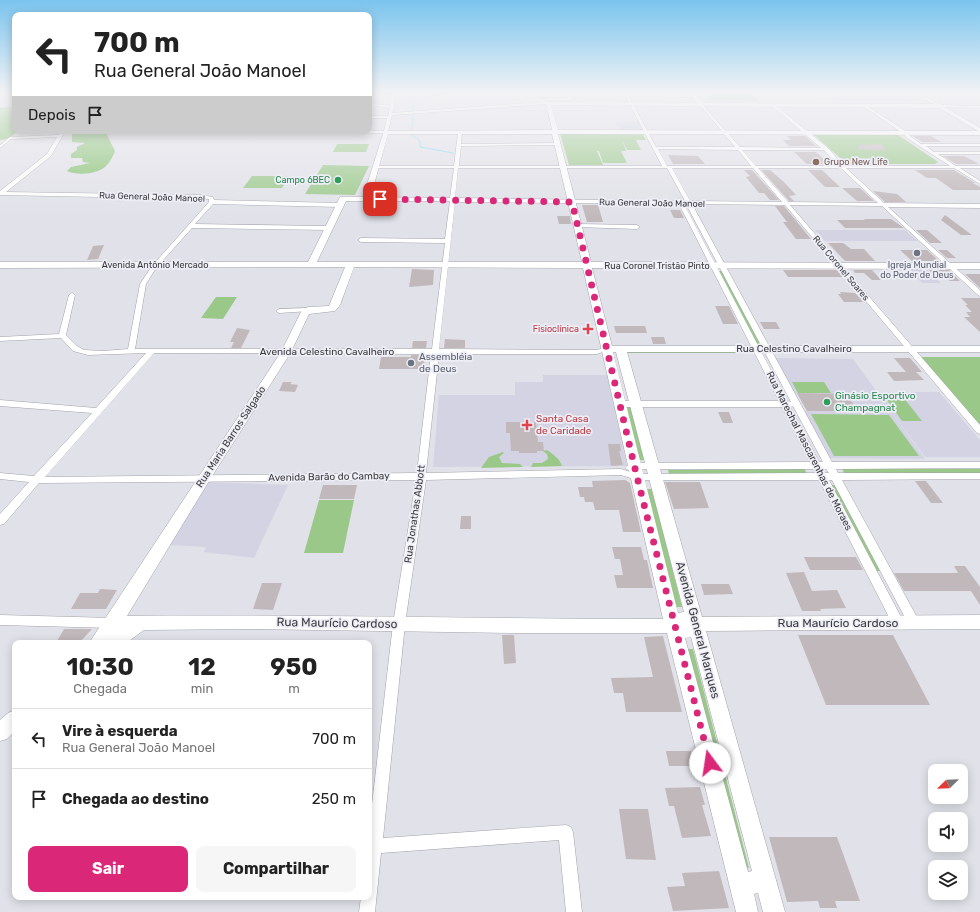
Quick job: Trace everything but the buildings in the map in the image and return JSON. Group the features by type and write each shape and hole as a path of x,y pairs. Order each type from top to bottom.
{"main road":[{"path":"366,199 386,134"},
{"name":"Avenida General Marques","path":"556,134 588,266 604,352 619,404 631,472 653,541 747,912"},
{"path":"900,134 907,135 933,134"},
{"name":"Rua General João Manoel","path":"342,202 366,199"},
{"path":"311,266 342,202"},
{"name":"Avenida Antônio Mercado","path":"0,265 157,264 311,266"},
{"name":"Rua Coronel Tristão Pinto","path":"311,266 980,266"},
{"path":"308,310 332,309 335,305 350,266"},
{"name":"Rua Maria Barros Salgado","path":"100,640 113,623 204,478 286,352 305,312 308,310"},
{"name":"Rua Celestino Cavalheiro","path":"604,352 912,352 980,349"},
{"name":"Avenida General Marques","path":"622,352 774,912"},
{"name":"Rua Celestino Cavalheiro","path":"912,352 980,355"},
{"path":"653,541 674,541"},
{"name":"Rua Maurício Cardoso","path":"113,623 250,622 513,626 674,626 688,631 693,629 696,624 980,622"},
{"path":"117,640 141,623"},
{"path":"0,732 12,722"},
{"path":"740,883 766,882"}],"street":[{"path":"1,145 10,138 52,134"},
{"path":"1,193 49,155 61,134"},
{"name":"Rua Jonathas Abbott","path":"372,846 399,624 421,476 460,134"},
{"name":"Rua Marechal Mascarenhas de Moraes","path":"647,134 665,167 688,203 717,266"},
{"name":"Rua Coronel Soares","path":"726,134 980,431"},
{"path":"809,134 838,160 842,167 980,294"},
{"path":"907,135 932,153 957,167 980,183"},
{"path":"459,145 558,144"},
{"path":"920,145 980,145"},
{"path":"654,148 826,149"},
{"path":"932,153 980,153"},
{"path":"838,160 855,167"},
{"path":"943,167 948,162"},
{"path":"376,167 980,167"},
{"name":"Rua Marechal Mascarenhas de Moraes","path":"665,167 681,203 717,266 762,352 784,404 876,581 906,623"},
{"name":"Rua General João Manoel","path":"1,193 200,197 211,198 212,202 326,204 342,202"},
{"name":"Rua General João Manoel","path":"366,199 787,205 980,206"},
{"path":"131,352 143,284 157,264 212,202"},
{"path":"191,226 329,228"},
{"path":"578,226 637,227"},
{"path":"361,240 447,241"},
{"path":"0,339 62,336 72,295"},
{"path":"279,311 308,310"},
{"name":"Avenida Celestino Cavalheiro","path":"62,336 66,338 76,349 92,353 604,352"},
{"path":"0,521 151,352"},
{"name":"Rua Marechal Mascarenhas de Moraes","path":"762,352 795,404 891,581 906,623"},
{"path":"0,403 98,411"},
{"path":"619,404 795,404"},
{"name":"Avenida Barão do Cambay","path":"0,476 38,480 421,476 631,472 816,465 980,465"},
{"name":"Avenida Barão do Cambay","path":"655,471 822,476 980,476"},
{"path":"876,581 891,581"},
{"name":"Rua Maurício Cardoso","path":"0,620 113,623"},
{"path":"372,846 566,832 574,912"},
{"name":"Rua Jonathas Abbott","path":"367,912 369,900"}],"shaded area":[{"path":"815,230 905,230 918,241 825,241"},
{"path":"910,269 926,269 941,283 922,283"},
{"path":"774,358 853,359 877,392 939,392 980,440 980,457 925,457 888,407 925,459 830,458 803,411 807,411 797,394 794,393"},
{"name":"Santa Casa de Caridade","path":"543,375 607,375 627,466 433,467 439,395 515,395 515,382 543,382"},
{"path":"206,482 288,485 254,558 204,552 206,547 169,545"}],"green space":[{"path":"0,134 14,134 8,138 0,140"},
{"path":"72,134 106,134 115,151 104,168 94,172 82,174 71,173 67,171 71,167 90,163 83,162 82,158 71,158 71,154 77,150 77,147 85,143 72,142"},
{"path":"560,134 642,134 646,140 636,140 641,150 627,150 622,140 626,151 597,151 603,165 569,165"},
{"path":"813,134 898,135 938,162 935,164 847,164"},
{"path":"337,144 369,144 366,152 333,152"},
{"path":"599,151 621,151 627,163 603,163"},
{"name":"Campo 6BEC","path":"323,165 369,166 355,195 305,194"},
{"path":"252,176 289,176 282,188 243,188"},
{"path":"719,271 722,271 760,344 757,344"},
{"path":"216,297 237,297 223,319 201,318"},
{"path":"627,352 748,352 748,353 628,353"},
{"path":"920,357 980,357 980,426"},
{"path":"792,382 824,382 831,393 798,393"},
{"path":"885,397 903,397 922,421 902,421"},
{"path":"625,407 632,407 646,460 638,460"},
{"path":"811,414 889,415 919,456 834,456"},
{"path":"547,450 558,459 562,466 531,467 533,463 542,463 548,459 547,454 543,451"},
{"path":"503,452 504,453 499,457 502,463 520,464 523,467 481,468 489,457"},
{"path":"805,469 806,473 669,474 668,470"},
{"path":"842,469 980,469 980,473 844,473"},
{"path":"829,485 837,485 883,571 874,571"},
{"path":"646,489 652,489 682,607 675,607"},
{"path":"319,500 354,500 343,553 304,553"},
{"path":"686,649 693,649 749,868 740,867"}],"waterway":[{"path":"411,134 420,141 420,147 453,153"}],"place":[{"name":"Grupo New Life","path":"816,162"},
{"name":"Campo 6BEC","path":"338,180"},
{"name":"Igreja Mundial do Poder de Deus","path":"917,253"},
{"name":"Fisioclínica","path":"588,329"},
{"name":"Assembléia de Deus","path":"411,363"},
{"name":"Ginásio Esportivo Champagnat","path":"827,402"},
{"name":"Santa Casa de Caridade","path":"527,425"}],"route":[{"path":"380,199 572,202 670,612 710,763"}]}
